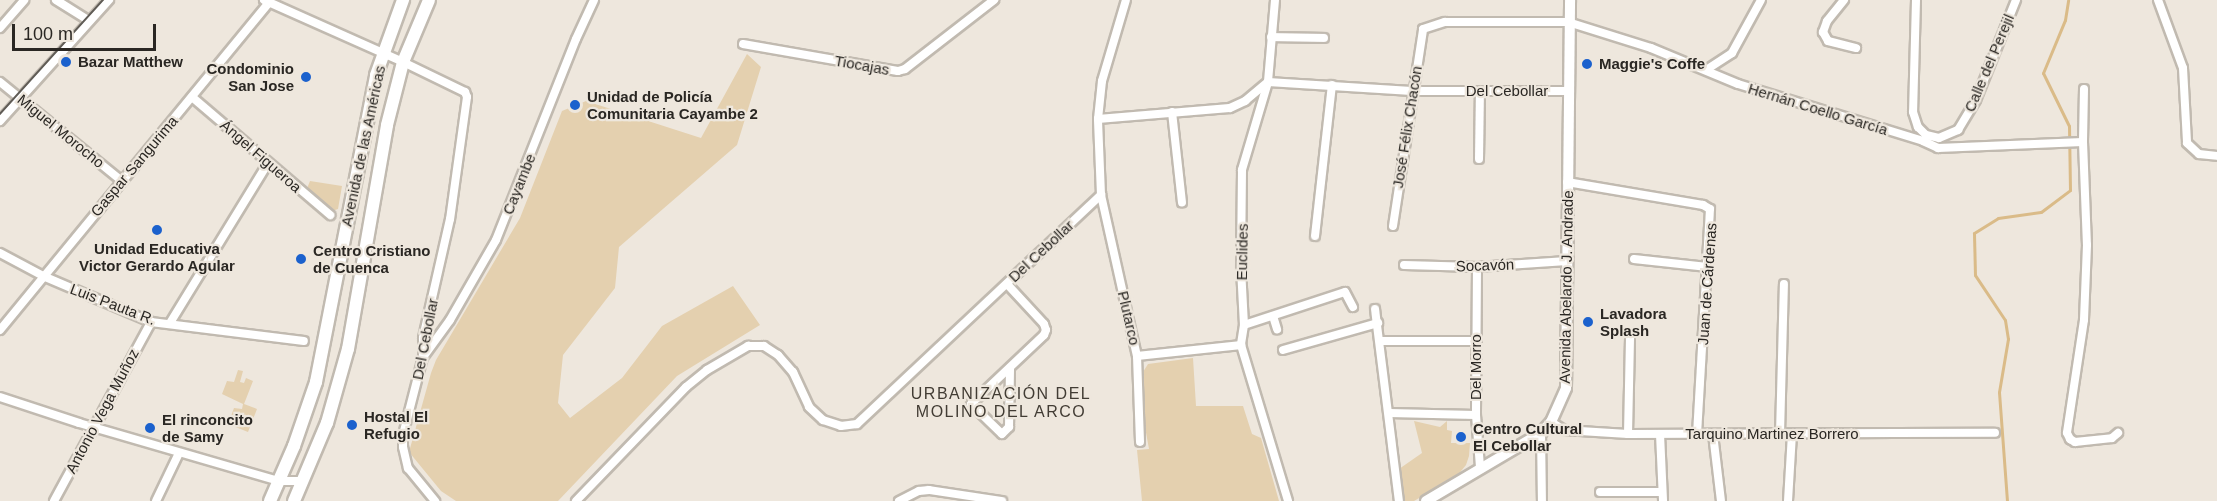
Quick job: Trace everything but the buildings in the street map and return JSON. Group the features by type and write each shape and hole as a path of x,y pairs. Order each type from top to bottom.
{"main road":[{"name":"Avenida de las Américas","path":"270,501 305,416 318,372 382,54 403,0"},
{"name":"Avenida de las Américas","path":"296,500 327,423 348,350 387,124 403,62 429,0"}],"street":[{"path":"0,28 24,0"},
{"path":"56,0 86,19 87,23"},
{"path":"0,121 109,0"},
{"name":"Cayambe","path":"423,357 450,320 496,240 576,39 594,0"},
{"name":"Tiocajas","path":"743,44 898,71 905,69 994,0"},
{"path":"1101,195 1098,119 1102,81 1126,0"},
{"name":"Euclides","path":"1275,0 1268,82 1242,170 1241,268 1244,325 1241,345 1288,501"},
{"name":"Avenida Abelardo J. Andrade","path":"1426,501 1480,467 1541,434 1551,423 1563,398 1567,374 1567,91 1570,0"},
{"path":"1706,70 1732,53 1761,0"},
{"path":"1844,0 1827,21 1823,32 1828,41 1856,48"},
{"path":"1906,0 1916,1 1913,112 1925,138"},
{"name":"Calle del Perejil","path":"1925,138 1946,137 1963,124 1976,100 2016,0"},
{"path":"2158,0 2183,68 2187,143 2199,154 2217,156"},
{"path":"267,1 403,62"},
{"name":"Gaspar Sangurima","path":"0,330 192,97 267,1"},
{"name":"Hernán Coello García","path":"1423,29 1433,23 1468,20 1568,22 1651,48 1738,84 1925,138 1938,148 2079,142"},
{"name":"José Félix Chacón","path":"1393,226 1423,29"},
{"path":"1271,38 1324,38"},
{"name":"Del Cebollar","path":"403,62 465,92 467,97 450,219 423,338 423,357 403,435 403,447 413,478 435,501"},
{"name":"Miguel Morocho","path":"0,82 122,181"},
{"path":"1098,119 1230,108 1245,101 1268,82"},
{"name":"Del Cebollar","path":"1268,82 1412,91 1567,91"},
{"path":"1315,236 1332,85"},
{"path":"2084,89 2079,142 2087,245 2084,320 2067,433 2070,440 2075,442 2115,436"},
{"path":"1479,159 1480,91"},
{"name":"Ángel Figueroa","path":"192,97 330,215"},
{"path":"1172,112 1182,202"},
{"path":"170,323 268,164"},
{"name":"Juan de Cárdenas","path":"1567,182 1703,205 1710,209 1697,433"},
{"name":"Del Cebollar","path":"576,501 686,387 707,370 748,346 764,345 778,355 793,372 815,414 831,424 851,427 857,424 1101,195"},
{"name":"Plutarco","path":"1101,195 1137,356 1140,442"},
{"name":"Luis Pauta R.","path":"0,254 43,276 151,322 304,341"},
{"path":"1634,259 1708,267"},
{"name":"Socavón","path":"1404,265 1477,267 1567,261"},
{"name":"Del Morro","path":"1477,267 1476,415 1480,467"},
{"path":"1007,284 1044,324 1046,330 1044,335 971,404 1002,434 1009,427 1010,368"},
{"path":"1780,434 1784,284"},
{"path":"1244,325 1345,292 1353,307"},
{"path":"1375,309 1399,501"},
{"path":"1273,316 1277,329"},
{"name":"Antonio Vega Muñoz","path":"54,501 151,322"},
{"path":"1283,350 1378,323"},
{"path":"1628,434 1630,335"},
{"path":"1380,341 1476,341"},
{"path":"1137,356 1241,345"},
{"path":"0,397 179,453 279,481 303,481"},
{"path":"1389,413 1476,415"},
{"name":"Tarquino Martinez Borrero","path":"1551,423 1564,430 1628,434 1995,433"},
{"path":"1541,434 1542,501"},
{"path":"1600,492 1663,496 1660,434"},
{"path":"1713,434 1721,501"},
{"path":"1788,501 1792,434"},
{"path":"156,501 179,453"},
{"path":"899,501 919,491 929,490 1002,501"}],"shaded area":[{"path":"747,54 761,67 737,145 619,247 615,288 563,355 558,403 570,418 622,378 662,326 733,286 760,325 677,376 558,501 456,501 441,491 409,452 431,373 436,360 520,218 562,111 586,101 701,138"},
{"path":"310,181 342,186 338,209 332,211 306,191"},
{"path":"1193,358 1196,406 1243,406 1252,434 1261,438 1279,501 1142,501 1137,450 1149,449 1141,405 1143,372 1148,364"},
{"path":"238,370 243,371 240,382 244,383 246,378 253,381 244,404 257,409 248,432 228,424 234,408 242,409 243,404 222,394 227,381 234,382"},
{"path":"1414,421 1440,427 1447,421 1447,430 1452,431 1451,443 1470,443 1469,456 1466,465 1457,476 1414,501 1402,501 1399,469 1422,453"}],"waterway":[{"path":"2007,501 1999,392 2008,339 2005,320 1975,275 1974,233 1998,218 2041,212 2070,190 2069,126 2043,73 2065,20 2068,0"}],"tram line":[{"path":"0,114 103,0"}],"place":[{"name":"Bazar Matthew","path":"66,62"},
{"name":"Maggie's Coffe","path":"1587,64"},
{"name":"Condominio San Jose","path":"306,77"},
{"name":"Unidad de Policía Comunitaria Cayambe 2","path":"575,105"},
{"name":"Unidad Educativa Victor Gerardo Agular","path":"157,230"},
{"name":"Centro Cristiano de Cuenca","path":"301,259"},
{"name":"Lavadora Splash","path":"1588,322"},
{"name":"Hostal El Refugio","path":"352,425"},
{"name":"El rinconcito de Samy","path":"150,428"},
{"name":"Centro Cultural El Cebollar","path":"1461,437"}],"district":[{"name":"URBANIZACIÓN DEL MOLINO DEL ARCO","path":"1001,403"}]}
